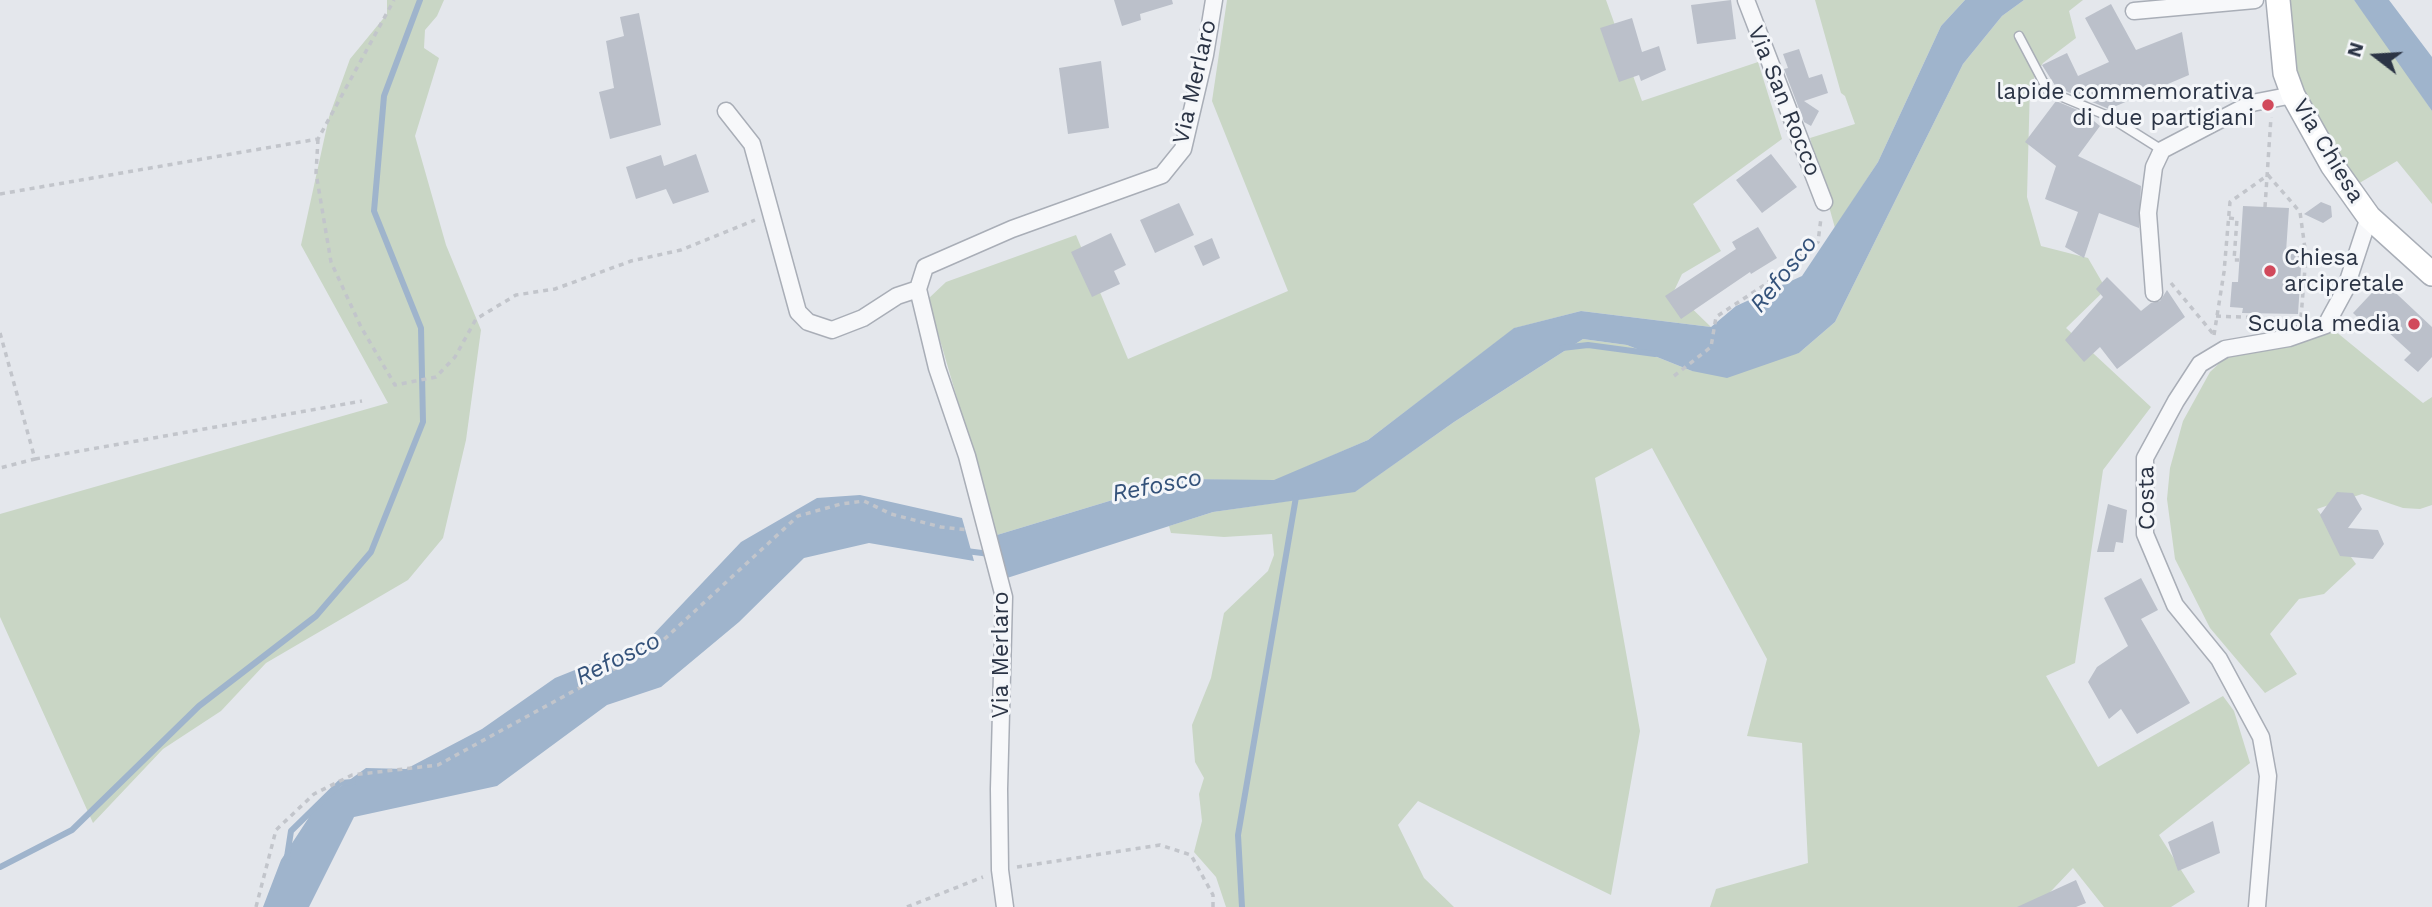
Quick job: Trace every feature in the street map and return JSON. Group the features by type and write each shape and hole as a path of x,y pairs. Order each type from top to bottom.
{"main road":[{"name":"Via Chiesa","path":"2278,0 2285,73 2283,96 2369,217 2432,274"}],"street":[{"name":"Via Merlaro","path":"1005,907 1000,870 1004,597 988,531 937,368 918,289 925,267 1081,202 1130,189 1162,175 1183,149 1205,55 1214,0"},
{"name":"Via San Rocco","path":"1746,0 1824,202"},
{"path":"2134,11 2255,0"},
{"path":"2153,285 2148,214 2154,167 2162,150 2252,103 2283,96"},
{"path":"726,111 752,144 799,312 808,322 832,330 863,317 897,296 918,289"},
{"name":"Costa","path":"2257,907 2268,776 2261,737 2219,659 2175,605 2145,534 2145,458 2200,364 2225,349 2290,338 2326,325 2345,290 2369,217"}],"lane":[{"path":"2019,36 2048,91 2108,116 2162,150"}],"path":[{"path":"394,0 318,139 316,173 331,262 360,327 395,385 436,377 455,357 476,319 516,295 555,289 631,261 681,250 773,213"},
{"path":"2265,207 2268,175 2283,96"},
{"path":"0,194 318,139"},
{"path":"2153,285 2171,283 2214,335 2230,202 2268,175"},
{"path":"2268,175 2300,212 2306,256 2301,320"},
{"path":"1674,376 1712,347 1716,317 1766,284 1818,242 1824,202"},
{"path":"2229,218 2237,219 2234,260 2239,260"},
{"path":"2216,316 2288,319"},
{"path":"0,333 35,459"},
{"path":"0,468 35,459 362,401"},
{"path":"256,907 276,830 314,794 352,775 438,765 658,645 798,516 841,503 864,501 891,514 941,527 988,531"},
{"path":"907,907 948,894 1000,870 1090,853 1160,845 1191,855 1213,895 1213,907"}],"green space":[{"path":"387,0 444,0 437,16 425,30 424,48 439,58 415,136 446,245 481,330 466,440 443,538 408,580 266,663 221,711 163,749 93,823 0,617 0,514 388,403 301,245 329,117 350,59 387,14"},
{"path":"1227,0 1606,0 1642,101 1758,62 1782,139 1693,204 1721,251 1682,274 1674,291 1711,327 1581,311 1515,328 1368,440 1274,481 1182,479 997,535 928,299 946,282 1076,235 1128,359 1288,291 1212,101"},
{"path":"1815,0 1965,0 1941,26 1878,162 1835,228 1810,138 1855,124 1845,96 1841,93"},
{"path":"2024,0 2083,0 2069,11 2076,38 2043,63 2030,85 2027,197 2041,246 2088,258 2106,289 2066,328 2151,407 2103,470 2075,663 2046,676 2098,767 2223,696 2234,711 2250,763 2159,835 2195,892 2171,907 2104,907 2073,868 2036,907 1710,907 1716,889 1808,863 1802,743 1747,736 1767,659 1652,448 1595,478 1640,731 1611,895 1418,801 1398,825 1424,878 1454,907 1226,907 1216,877 1194,852 1202,821 1199,794 1204,778 1195,762 1192,725 1211,678 1224,613 1268,571 1274,555 1272,534 1224,537 1171,533 1169,526 1213,512 1356,491 1454,422 1583,339 1627,345 1692,371 1799,353 1835,322 1963,64 2002,16"},
{"path":"2291,0 2354,0 2386,42 2432,111 2432,204 2397,161 2356,185 2291,78"},
{"path":"2329,326 2423,403 2432,397 2432,505 2420,509 2403,508 2362,494 2317,509 2356,564 2324,594 2299,599 2270,634 2297,674 2265,693 2210,628 2175,559 2167,499 2170,468 2183,421 2210,372 2227,356"}],"water":[{"path":"1965,0 2024,0 2002,16 1963,64 1835,322 1799,353 1727,378 1692,371 1627,345 1583,339 1454,422 1355,492 1213,512 1007,578 997,535 1182,479 1274,480 1368,440 1514,328 1581,311 1711,327 1736,306 1802,276 1878,162 1941,26"},
{"path":"2354,0 2389,0 2432,57 2432,111"},
{"path":"860,495 962,518 974,561 869,543 804,558 739,622 661,687 607,705 497,786 354,817 309,907 263,907 281,860 319,802 366,768 406,769 482,729 555,678 647,641 741,542 817,498"}],"building":[{"path":"1114,0 1172,0 1173,4 1140,14 1141,20 1122,26"},
{"path":"1731,0 1736,39 1697,44 1691,5"},
{"path":"2111,4 2136,50 2182,32 2189,75 2109,109 2056,87 2042,65 2067,53 2078,76 2109,62 2085,18"},
{"path":"639,13 661,125 610,139 599,92 614,88 606,41 624,36 620,17"},
{"path":"1632,18 1642,52 1659,46 1666,70 1641,81 1639,75 1619,82 1600,28"},
{"path":"1799,49 1809,78 1822,74 1828,93 1804,101 1819,111 1811,126 1804,122 1784,69 1788,68 1783,54"},
{"path":"1101,61 1109,128 1068,134 1059,68"},
{"path":"2056,101 2092,116 2089,117 2100,126 2078,156 2141,186 2139,228 2099,213 2084,258 2065,247 2078,212 2045,199 2056,166 2025,142"},
{"path":"696,154 709,192 673,204 666,189 636,199 626,167 661,155 664,166"},
{"path":"1771,154 1797,187 1762,213 1736,180"},
{"path":"2321,202 2331,206 2332,217 2323,223 2304,214"},
{"path":"1179,203 1194,235 1155,253 1140,220"},
{"name":"Chiesa arcipretale","path":"2243,206 2289,208 2286,252 2302,253 2298,314 2242,313 2243,308 2230,307 2232,282 2238,282"},
{"path":"1758,227 1777,258 1751,274 1750,272 1681,319 1665,296 1736,249 1732,242"},
{"path":"1111,233 1126,265 1114,271 1120,284 1092,297 1071,252"},
{"path":"1212,238 1220,258 1203,266 1194,246"},
{"path":"2107,277 2141,311 2151,303 2160,301 2167,290 2185,317 2117,369 2100,347 2084,362 2065,340 2103,297 2096,289"},
{"path":"2383,281 2432,327 2432,357 2418,372 2404,360 2411,353 2376,321 2369,328 2353,313"},
{"path":"2337,492 2353,493 2362,509 2348,528 2378,530 2384,544 2373,559 2340,556 2320,515"},
{"path":"2108,504 2127,510 2123,543 2116,542 2114,552 2097,552"},
{"path":"2141,578 2158,610 2141,619 2190,703 2137,734 2121,709 2109,719 2088,682 2097,667 2128,646 2104,598"},
{"path":"2213,821 2220,853 2178,871 2168,842"},
{"path":"2076,880 2086,903 2076,907 2017,907"}],"waterway":[{"path":"0,867 72,830 199,706 316,616 371,552 423,422 421,328 374,211 384,96 420,0"},
{"name":"Refosco","path":"1562,348 1588,345 1655,354"},
{"path":"1242,907 1238,835 1296,497"},
{"name":"Refosco","path":"966,551 990,554"},
{"name":"Refosco","path":"287,857 291,831 340,783 353,782"}],"place":[{"name":"lapide commemorativa di due partigiani","path":"2268,105"},
{"name":"Chiesa arcipretale","path":"2270,271"},
{"name":"Scuola media","path":"2414,324"}]}
